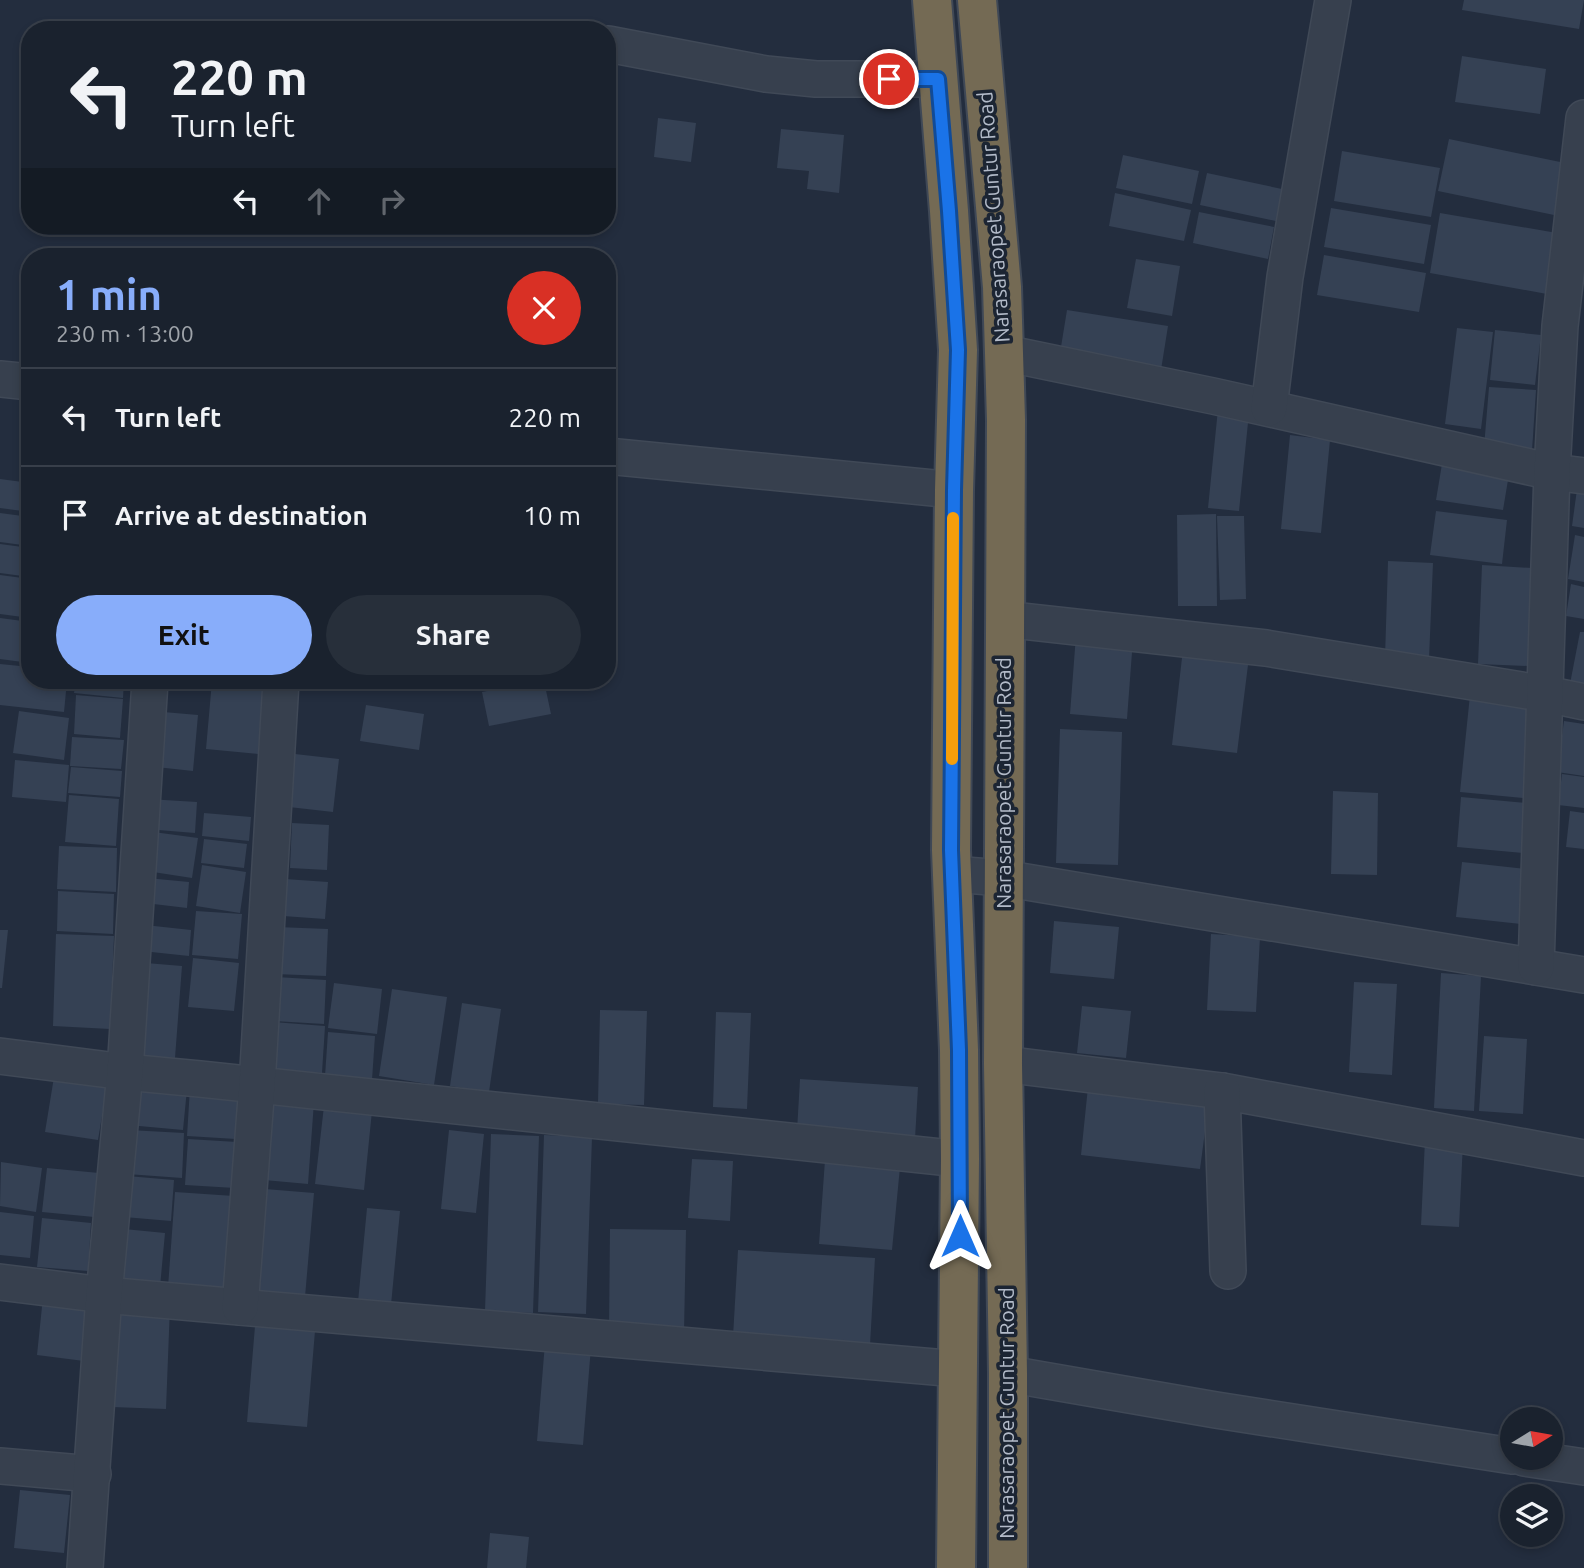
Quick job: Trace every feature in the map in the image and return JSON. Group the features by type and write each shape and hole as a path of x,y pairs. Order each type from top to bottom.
{"highway":[{"name":"Narasaraopet Guntur Road","path":"932,0 958,350 954,490 952,874 960,1159 956,1568"},
{"name":"Narasaraopet Guntur Road","path":"977,0 1002,287 1006,420 1003,1065 1008,1568"}],"street":[{"path":"1269,408 1285,277 1333,0"},
{"path":"616,45 778,75 816,79 938,79"},
{"path":"1536,967 1546,694 1568,474 1572,326 1584,118"},
{"path":"1004,353 1568,474"},
{"path":"0,379 21,381"},
{"path":"616,457 954,490"},
{"path":"1004,619 1266,648 1584,702"},
{"path":"85,1568 104,1295 125,1072 149,689"},
{"path":"240,1307 257,1085 281,689"},
{"path":"952,874 1003,878 1584,975"},
{"path":"0,1056 125,1072 960,1159"},
{"path":"1003,1065 1222,1091 1584,1158"},
{"path":"1222,1091 1228,1271"},
{"path":"0,1282 104,1295 958,1369"},
{"path":"1008,1374 1500,1454"},
{"path":"1563,1464 1584,1467"},
{"path":"0,1466 93,1474"}],"building":[{"path":"1464,0 1584,0 1579,29 1462,10"},
{"path":"1462,56 1546,69 1540,114 1455,102"},
{"path":"658,118 696,123 691,162 654,157"},
{"path":"781,129 844,135 839,193 807,189 809,171 777,168"},
{"path":"1449,139 1565,163 1554,215 1438,191"},
{"path":"1342,151 1440,168 1431,217 1334,201"},
{"path":"1123,155 1199,171 1192,204 1116,188"},
{"path":"1207,173 1282,189 1276,221 1200,205"},
{"path":"1115,193 1191,210 1184,241 1109,226"},
{"path":"1331,208 1431,225 1424,264 1324,247"},
{"path":"1199,212 1274,227 1268,259 1193,243"},
{"path":"1440,213 1557,233 1547,294 1430,273"},
{"path":"1324,255 1426,273 1419,312 1317,295"},
{"path":"1136,259 1180,266 1172,316 1127,308"},
{"path":"1067,310 1168,326 1161,370 1060,353"},
{"path":"1457,328 1493,332 1481,429 1445,424"},
{"path":"1495,330 1541,335 1535,385 1490,380"},
{"path":"1489,387 1536,390 1532,451 1484,447"},
{"path":"1218,409 1249,413 1239,511 1208,508"},
{"path":"1290,435 1330,440 1321,533 1281,529"},
{"path":"1442,464 1509,474 1503,510 1436,500"},
{"path":"0,479 21,482 21,511 0,508"},
{"path":"1578,482 1584,483 1584,528 1572,526"},
{"path":"1436,511 1507,520 1502,564 1430,555"},
{"path":"0,513 21,516 21,545 0,542"},
{"path":"1216,514 1217,606 1178,606 1177,515"},
{"path":"1217,516 1244,516 1246,599 1220,600"},
{"path":"1575,535 1584,537 1584,582 1568,579"},
{"path":"0,544 21,547 21,576 0,573"},
{"path":"1388,561 1433,563 1429,659 1385,657"},
{"path":"1482,565 1532,568 1528,666 1478,664"},
{"path":"0,575 21,578 21,617 0,614"},
{"path":"1571,584 1584,587 1584,619 1566,616"},
{"path":"0,618 21,621 21,662 0,659"},
{"path":"1580,632 1584,632 1584,692 1569,689"},
{"path":"1076,635 1133,639 1127,719 1070,714"},
{"path":"1183,649 1249,657 1237,753 1172,745"},
{"path":"0,664 21,666 21,689 66,689 64,712 0,705"},
{"path":"75,689 124,689 123,698 74,693"},
{"path":"211,689 263,689 258,754 206,749"},
{"path":"498,689 546,689 551,714 489,726 482,692"},
{"path":"76,695 123,699 120,738 74,734"},
{"path":"1470,695 1533,702 1523,798 1460,792"},
{"path":"366,705 424,714 419,750 360,741"},
{"path":"19,711 69,718 64,760 13,753"},
{"path":"152,711 198,715 193,771 147,766"},
{"path":"1564,721 1584,724 1584,776 1557,772"},
{"path":"1060,729 1122,732 1118,865 1056,863"},
{"path":"72,737 124,740 121,769 70,766"},
{"path":"295,754 339,759 333,812 289,807"},
{"path":"15,760 69,765 66,802 12,797"},
{"path":"71,767 122,771 120,797 68,793"},
{"path":"1562,774 1584,777 1584,808 1558,805"},
{"path":"1333,791 1378,793 1377,875 1331,874"},
{"path":"69,795 119,799 116,846 65,842"},
{"path":"1461,797 1527,803 1523,853 1457,847"},
{"path":"148,799 197,802 195,833 146,829"},
{"path":"1570,811 1584,813 1584,849 1566,847"},
{"path":"204,813 251,817 249,841 202,836"},
{"path":"292,823 329,825 327,870 290,868"},
{"path":"146,831 198,838 192,878 140,870"},
{"path":"204,839 247,844 244,868 201,863"},
{"path":"59,846 117,848 116,892 57,889"},
{"path":"1462,862 1526,869 1521,924 1456,917"},
{"path":"202,865 246,872 240,913 196,906"},
{"path":"147,878 189,882 187,908 145,903"},
{"path":"285,879 328,882 325,919 283,916"},
{"path":"58,891 114,894 113,934 57,931"},
{"path":"196,911 242,914 238,959 192,955"},
{"path":"1054,921 1119,927 1114,979 1050,973"},
{"path":"145,925 191,930 189,956 142,951"},
{"path":"277,927 328,929 326,976 275,974"},
{"path":"0,930 8,930 2,988 0,988"},
{"path":"56,934 114,936 110,1029 53,1026"},
{"path":"1211,934 1260,937 1256,1012 1207,1010"},
{"path":"193,958 239,963 234,1011 188,1007"},
{"path":"146,963 182,966 175,1058 139,1056"},
{"path":"1441,973 1481,976 1474,1111 1434,1108"},
{"path":"276,977 326,980 324,1024 274,1021"},
{"path":"1354,982 1397,984 1392,1075 1349,1072"},
{"path":"334,983 382,989 377,1034 328,1028"},
{"path":"392,989 447,997 434,1085 379,1076"},
{"path":"462,1003 501,1009 489,1092 450,1086"},
{"path":"1082,1006 1131,1011 1126,1058 1077,1053"},
{"path":"600,1010 647,1011 644,1105 598,1104"},
{"path":"716,1012 751,1013 747,1109 713,1107"},
{"path":"273,1022 325,1026 322,1073 270,1069"},
{"path":"328,1032 375,1036 372,1080 325,1076"},
{"path":"1484,1036 1527,1039 1523,1114 1479,1111"},
{"path":"54,1077 107,1086 98,1140 45,1132"},
{"path":"800,1079 918,1087 915,1139 797,1131"},
{"path":"132,1084 187,1089 183,1130 128,1125"},
{"path":"1088,1087 1209,1101 1200,1169 1081,1155"},
{"path":"190,1088 239,1091 236,1139 187,1136"},
{"path":"270,1099 314,1102 308,1184 264,1180"},
{"path":"324,1106 372,1111 364,1190 315,1184"},
{"path":"129,1130 184,1133 182,1178 127,1174"},
{"path":"449,1130 484,1134 476,1213 441,1209"},
{"path":"491,1134 539,1136 533,1313 485,1311"},
{"path":"544,1135 592,1137 586,1314 538,1312"},
{"path":"188,1139 237,1142 235,1188 185,1185"},
{"path":"1425,1140 1463,1142 1459,1227 1421,1225"},
{"path":"692,1159 733,1161 730,1221 688,1218"},
{"path":"825,1160 900,1167 892,1250 819,1244"},
{"path":"1,1162 42,1168 36,1212 0,1206"},
{"path":"47,1168 99,1173 94,1217 42,1212"},
{"path":"127,1176 174,1180 171,1221 124,1217"},
{"path":"265,1189 314,1193 305,1297 256,1293"},
{"path":"175,1192 234,1196 227,1291 168,1287"},
{"path":"367,1208 400,1211 391,1305 358,1302"},
{"path":"0,1212 34,1216 30,1258 0,1255"},
{"path":"42,1218 91,1223 88,1271 37,1267"},
{"path":"124,1229 165,1233 160,1287 119,1282"},
{"path":"610,1229 686,1230 684,1333 609,1332"},
{"path":"738,1250 875,1258 870,1345 733,1337"},
{"path":"43,1297 90,1301 84,1361 37,1355"},
{"path":"116,1304 170,1306 166,1409 112,1407"},
{"path":"256,1314 316,1319 307,1427 247,1422"},
{"path":"545,1343 591,1347 583,1445 537,1441"},
{"path":"20,1490 70,1495 64,1553 14,1548"},
{"path":"490,1533 529,1537 526,1568 487,1568"}],"slow traffic":[{"path":"952,759 953,518"}],"route":[{"path":"889,79 938,79 958,350 951,850 959,1050 960,1236"}]}
